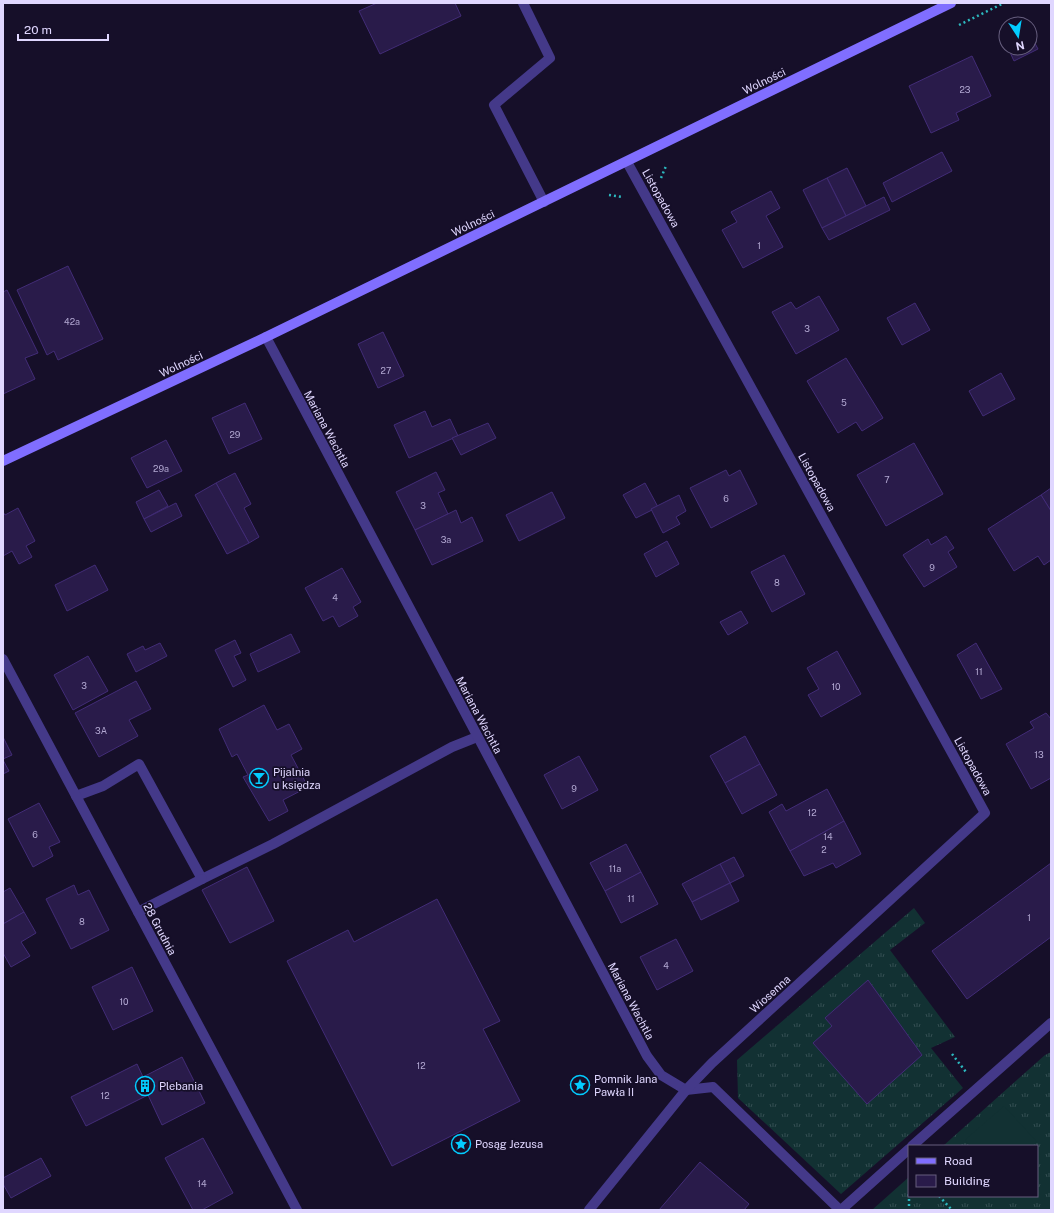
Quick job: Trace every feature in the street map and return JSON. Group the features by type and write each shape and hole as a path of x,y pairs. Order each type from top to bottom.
{"street":[{"path":"523,3 550,58 494,105 544,202"},
{"name":"Wolności","path":"3,462 266,337 951,3"},
{"name":"Listopadowa","path":"627,162 985,813"},
{"name":"Mariana Wachtla","path":"266,337 647,1056 661,1075 686,1090"},
{"name":"28 Grudnia","path":"3,659 296,1210"},
{"path":"138,912 273,844 452,747 477,737"},
{"path":"76,796 103,786 139,764 202,879"},
{"name":"Wiosenna","path":"589,1210 686,1090 712,1063 985,813"},
{"path":"913,1145 1051,1023"},
{"path":"686,1090 713,1087 840,1210 908,1150"}],"path":[{"path":"909,1197 909,1210"},
{"path":"940,1197 952,1210"}],"green space":[{"path":"914,908 925,923 890,950 955,1037 931,1048 963,1088 841,1194 738,1098 737,1060"},
{"path":"1051,1052 1051,1210 872,1210 908,1178 908,1197 1038,1197 1038,1145 944,1145 1045,1055"},
{"path":"1004,1106 1037,1142 1033,1145 969,1145 965,1140"}],"building":[{"path":"377,3 455,3 461,16 380,54 359,11"},
{"path":"972,56 991,96 956,113 959,120 931,133 909,86"},
{"path":"1012,56 1024,56 1014,61"},
{"path":"942,152 952,171 892,202 883,183"},
{"path":"847,168 866,206 846,216 827,178"},
{"path":"827,178 846,216 822,228 803,190"},
{"path":"771,191 780,208 766,216 783,247 743,268 722,230 737,222 731,212"},
{"path":"884,197 890,210 829,240 822,228"},
{"path":"68,266 103,339 58,360 54,351 47,355 17,290"},
{"path":"7,290 38,353 25,358 35,379 3,394 3,292"},
{"path":"819,296 839,330 796,354 772,312 791,302 796,309"},
{"path":"915,303 930,330 902,345 887,318"},
{"path":"383,332 404,376 378,388 358,344"},
{"path":"846,358 883,418 862,431 856,422 838,433 807,381"},
{"path":"1001,373 1015,399 983,416 969,391"},
{"path":"245,403 262,439 229,454 212,418"},
{"path":"425,411 432,427 450,419 458,436 409,458 394,425"},
{"path":"488,423 496,438 461,455 452,438"},
{"path":"166,440 182,471 147,488 131,458"},
{"path":"914,443 943,494 886,526 857,475"},
{"path":"726,470 729,476 740,470 757,504 711,528 690,488"},
{"path":"436,472 445,490 438,493 448,514 415,530 396,492"},
{"path":"235,473 251,504 244,508 259,537 249,543 216,483"},
{"path":"216,483 249,543 227,554 195,495"},
{"path":"645,483 658,507 636,518 623,495"},
{"path":"1051,488 1051,511 1041,495"},
{"path":"159,490 168,506 144,519 136,502"},
{"path":"552,492 565,518 519,541 506,515"},
{"path":"679,495 686,511 676,517 680,524 663,533 651,509"},
{"path":"1041,495 1051,511 1051,560 1044,565 1038,556 1014,571 988,529"},
{"path":"176,503 182,516 151,532 144,519"},
{"path":"18,508 35,541 26,546 32,557 19,564 12,551 3,556 3,512 5,515"},
{"path":"456,510 461,523 472,517 483,541 432,565 415,530"},
{"path":"946,536 954,548 948,552 957,567 924,587 903,555 928,539 931,545"},
{"path":"667,541 679,564 656,577 644,554"},
{"path":"784,555 805,594 772,612 751,572"},
{"path":"95,565 108,590 67,611 55,585"},
{"path":"342,568 361,602 353,607 358,616 339,627 333,616 323,621 305,588"},
{"path":"741,611 748,623 728,635 720,622"},
{"path":"291,634 300,652 258,672 250,654"},
{"path":"235,640 241,653 234,656 246,680 233,687 215,650"},
{"path":"160,643 167,656 136,672 127,654 143,646 145,650"},
{"path":"976,643 1002,689 981,699 957,655"},
{"path":"837,651 861,694 821,717 808,695 819,689 807,668"},
{"path":"88,656 108,691 73,710 54,675"},
{"path":"136,681 151,709 129,720 138,736 99,757 75,713"},
{"path":"264,705 277,730 289,724 302,749 291,755 308,787 283,800 288,811 269,821 243,777 248,775 237,754 232,757 219,729"},
{"path":"1046,713 1051,719 1051,778 1031,789 1006,744 1034,728 1030,722"},
{"path":"745,736 760,764 725,783 710,756"},
{"path":"3,737 12,755 3,759"},
{"path":"579,756 598,790 562,809 544,775"},
{"path":"3,760 9,771 3,774"},
{"path":"760,764 777,795 742,814 725,783"},
{"path":"827,789 844,821 790,851 769,812 782,804 786,811"},
{"path":"39,803 60,842 49,847 53,856 33,867 8,819"},
{"path":"844,821 861,854 836,868 833,863 804,876 790,851"},
{"path":"626,844 641,872 605,891 590,863"},
{"path":"734,857 744,876 730,883 720,864"},
{"path":"1051,863 1051,937 967,999 932,951"},
{"path":"720,864 730,883 692,902 682,884"},
{"path":"247,867 274,921 230,943 202,890"},
{"path":"641,872 658,904 621,923 605,891"},
{"path":"730,883 739,901 701,920 692,902"},
{"path":"74,885 78,895 89,890 109,930 71,949 46,899"},
{"path":"10,888 24,912 3,924 3,892"},
{"path":"437,899 500,1021 483,1029 520,1101 392,1166 287,961 348,930 354,942"},
{"path":"24,912 36,933 21,942 30,956 11,967 3,953 3,924"},
{"path":"676,939 693,971 657,990 640,957"},
{"path":"132,967 153,1011 113,1030 92,987"},
{"path":"868,980 922,1055 867,1104 813,1043 832,1026 825,1018"},
{"name":"Plebania","path":"182,1057 205,1103 162,1125 148,1095 86,1126 71,1097 137,1064 143,1077"},
{"path":"203,1138 233,1193 202,1210 193,1210 165,1158"},
{"path":"41,1158 51,1176 11,1198 3,1184 3,1178"},
{"path":"700,1162 749,1204 744,1210 659,1210"}],"place":[{"name":"Pijalnia u księdza","path":"259,778"},
{"name":"Pomnik Jana Pawła II","path":"580,1085"},
{"name":"Plebania","path":"145,1086"},
{"name":"Posąg Jezusa","path":"461,1144"}]}
